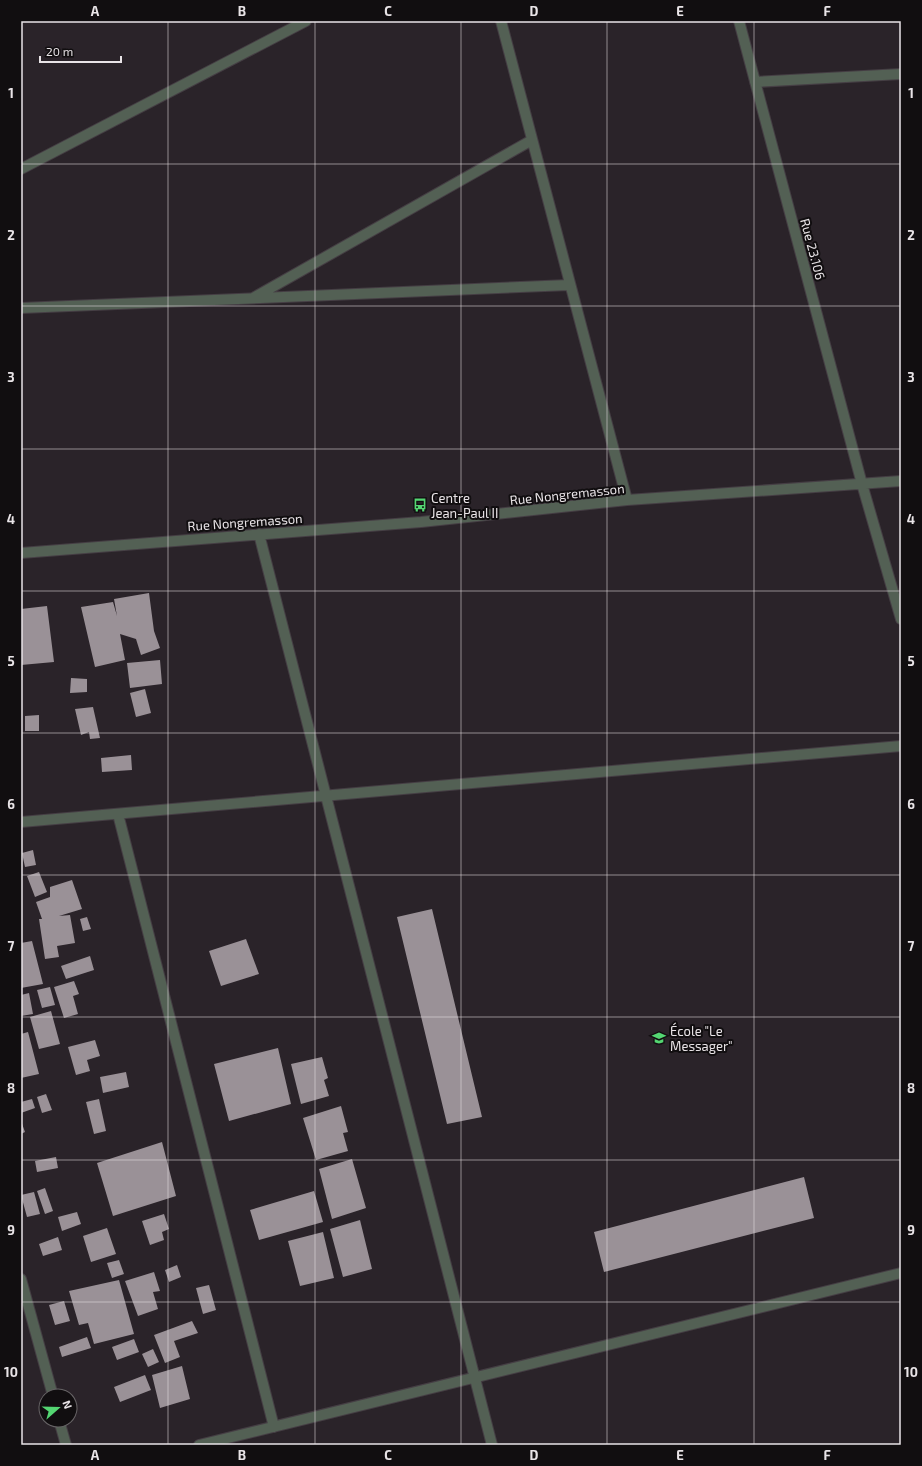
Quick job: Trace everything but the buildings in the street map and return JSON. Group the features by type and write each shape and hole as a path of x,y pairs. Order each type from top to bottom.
{"street":[{"path":"21,169 306,21"},
{"path":"501,21 626,500"},
{"name":"Rue 23.106","path":"739,21 862,484 901,618"},
{"path":"755,82 901,74"},
{"path":"252,299 532,140"},
{"path":"21,308 569,285"},
{"name":"Rue Nongremasson","path":"21,553 421,522 626,500 901,481"},
{"path":"259,534 492,1445"},
{"path":"21,822 901,746"},
{"path":"118,814 274,1427"},
{"path":"199,1445 901,1273"},
{"path":"21,1278 50,1388"},
{"path":"61,1428 66,1445"}],"place":[{"name":"Centre Jean-Paul II","path":"420,505"},
{"name":"École \"Le Messager\"","path":"659,1038"}]}
